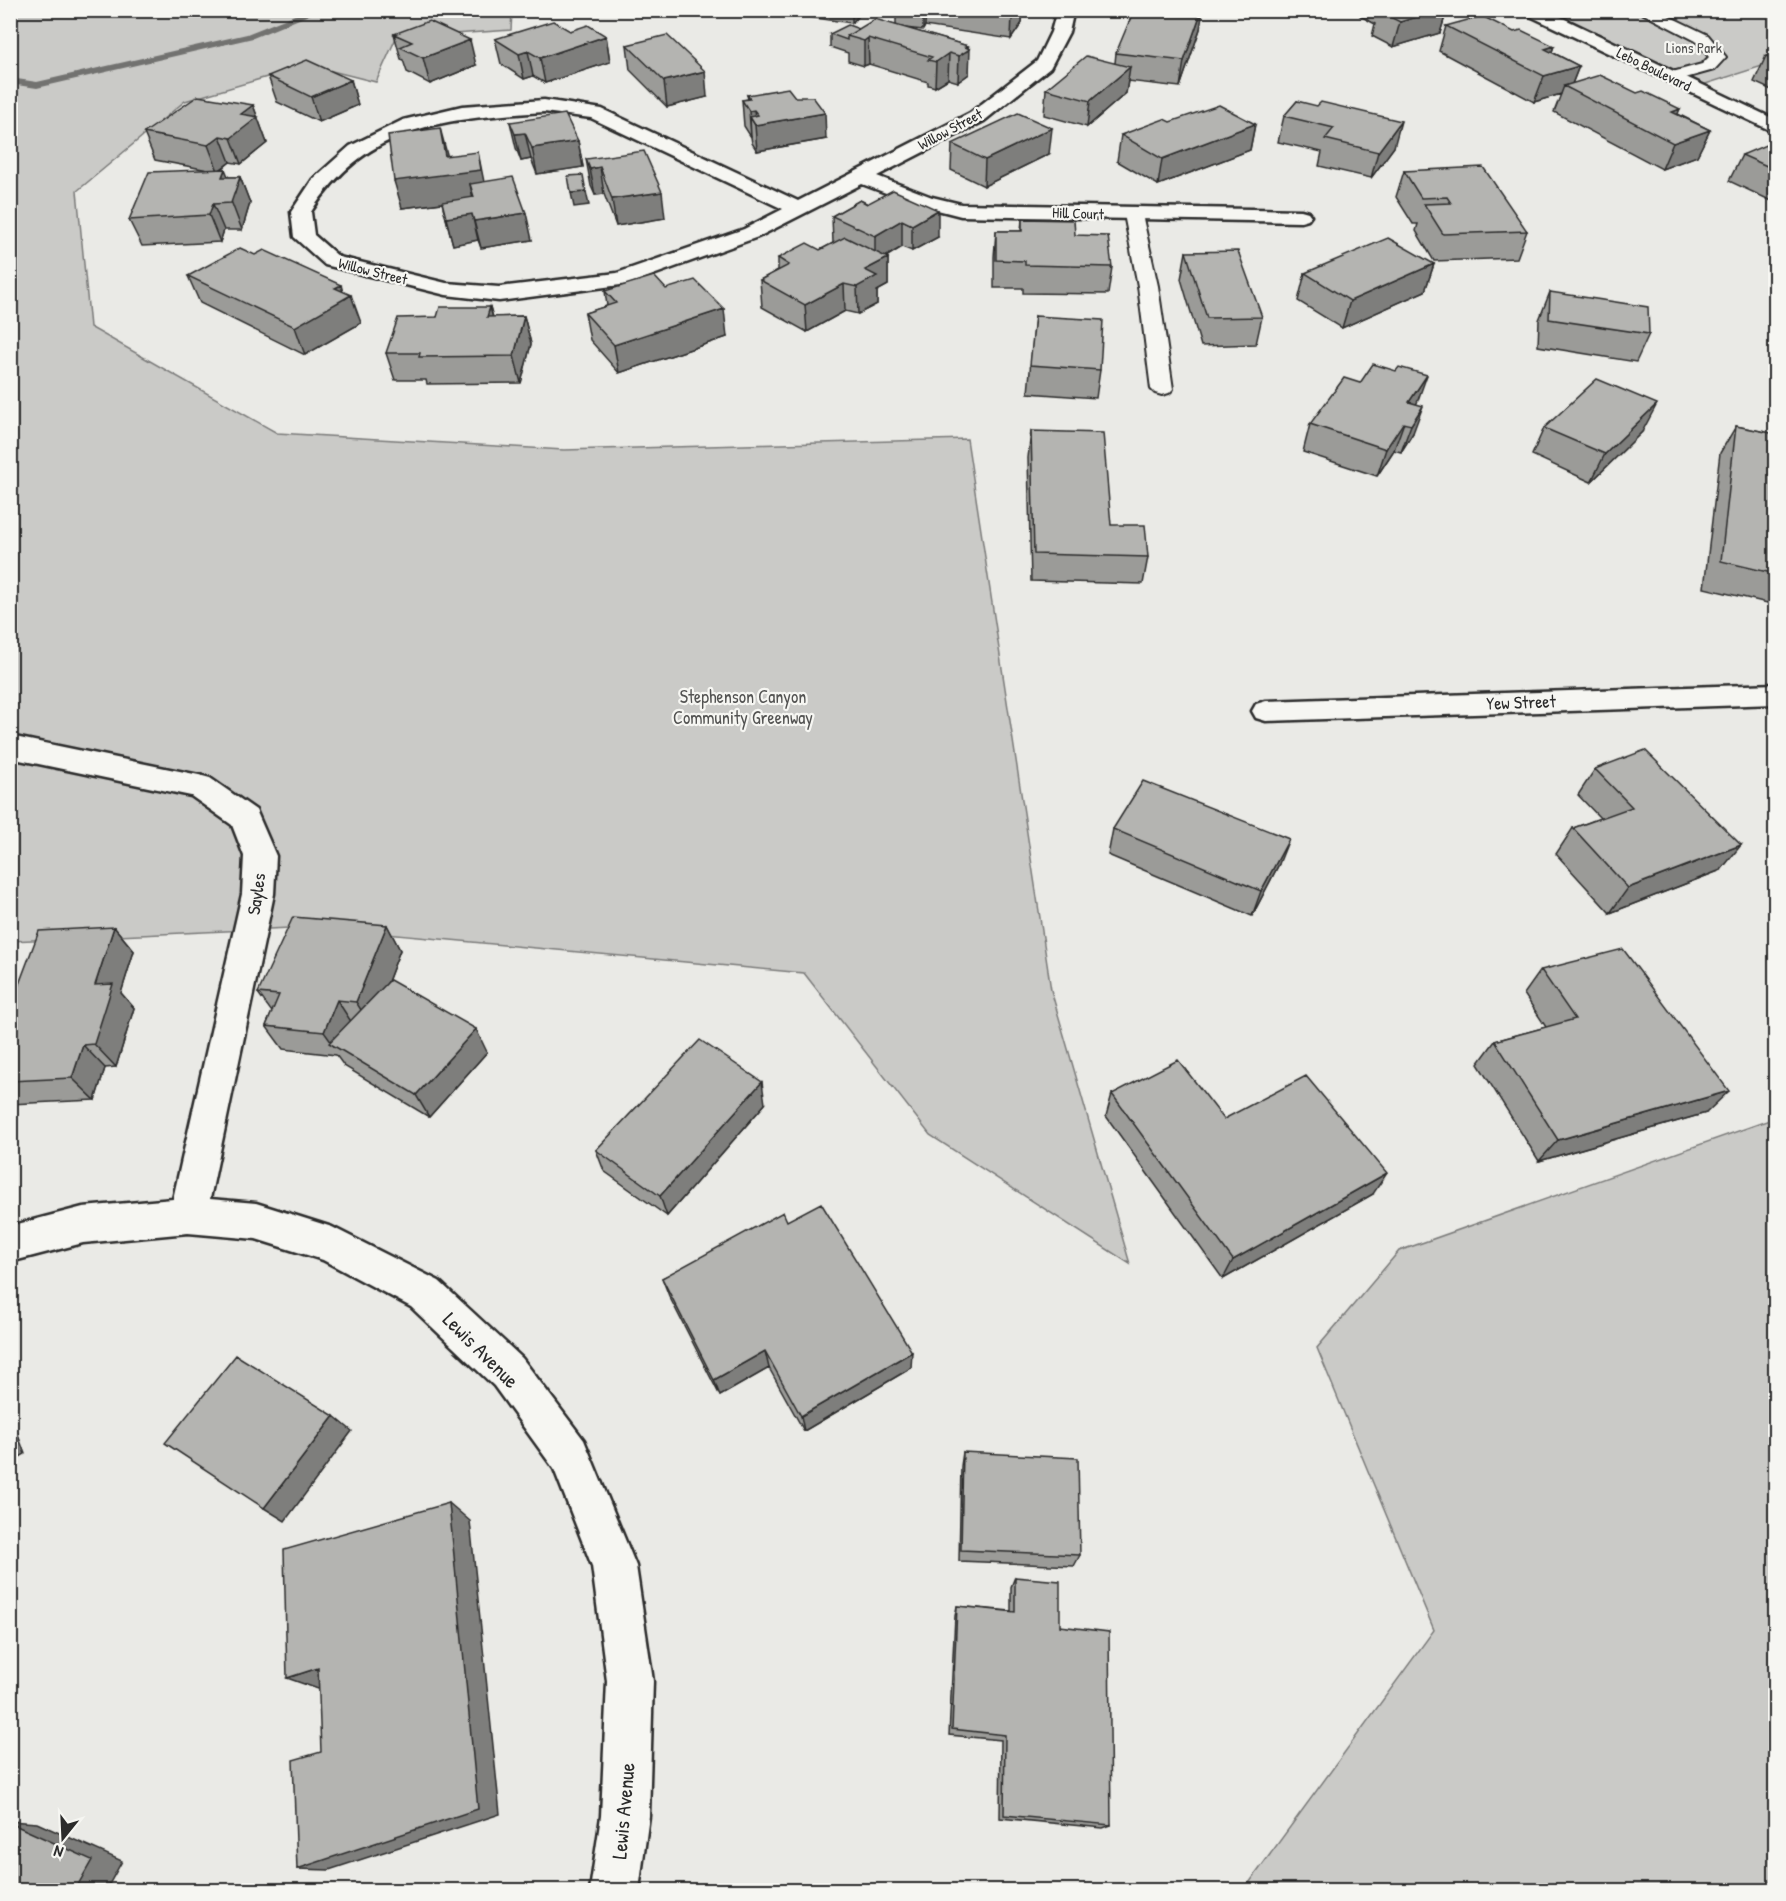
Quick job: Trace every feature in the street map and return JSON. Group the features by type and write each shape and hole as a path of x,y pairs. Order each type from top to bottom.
{"street":[{"name":"Willow Street","path":"796,208 594,113 544,106 462,112 410,124 357,150 320,183 301,212 304,237 332,261 378,274 446,288 499,294 620,279 751,233 977,117 1044,64 1060,32 1066,10"},
{"name":"Lebo Boulevard","path":"1532,10 1776,128"},
{"name":"Hill Court","path":"860,176 925,201 961,210 1301,216"},
{"name":"Yew Street","path":"1266,711 1776,694"},
{"name":"Sayles","path":"10,747 199,786 246,818 260,856 258,894 188,1215"},
{"name":"Lewis Avenue","path":"10,1244 83,1225 188,1215 256,1221 332,1245 425,1294 508,1372 569,1455 614,1566 630,1681 626,1816 615,1890"}],"lane":[{"path":"1643,10 1702,38 1718,57 1707,67 1671,78"},
{"path":"1134,214 1148,286 1162,389"}],"green space":[{"name":"Stephenson Canyon Community Greenway","path":"10,11 512,11 511,30 396,38 376,82 308,65 185,101 77,191 90,327 277,433 564,450 967,439 1051,990 1130,1264 930,1135 804,973 312,927 11,941"},
{"name":"Lions Park","path":"1532,11 1775,11 1775,62 1693,88"},
{"path":"1775,1118 1775,1890 1244,1890 1434,1630 1317,1348 1399,1251"}],"building":[{"path":"988,10 1015,10 1012,14"},
{"path":"1134,10 1202,10 1184,61 1116,53"},
{"path":"1440,10 1400,22 1378,11"},
{"path":"1482,16 1514,32 1521,30 1554,46 1545,49 1579,66 1544,76 1446,26"},
{"path":"875,19 968,46 965,47 970,49 959,56 949,53 936,62 928,60 932,57 868,38 864,41 847,36"},
{"path":"429,21 470,40 423,58 400,47 412,42 394,34"},
{"path":"553,21 570,31 588,25 606,36 540,58 528,51 519,54 495,39"},
{"path":"848,25 859,29 847,36 847,40 830,34"},
{"path":"667,35 705,71 664,81 627,45"},
{"path":"1776,53 1776,60 1766,56"},
{"path":"1086,56 1130,67 1090,101 1046,89"},
{"path":"307,60 351,80 311,97 268,76"},
{"path":"1600,75 1637,93 1643,91 1680,109 1672,112 1710,130 1673,143 1564,86"},
{"path":"788,88 795,97 813,97 825,113 755,125 750,117 758,115 754,110 749,111 742,100 750,99 747,95"},
{"path":"198,96 253,105 241,114 258,117 231,138 220,136 208,145 144,133"},
{"path":"1297,101 1317,106 1321,102 1401,121 1378,152 1325,139 1334,128 1284,116"},
{"path":"1219,105 1255,124 1162,159 1121,135 1164,119 1170,122"},
{"path":"1018,113 1052,128 985,160 952,144"},
{"path":"565,114 578,141 532,148 525,133 515,134 510,122"},
{"path":"440,128 445,156 478,152 481,170 394,181 388,135"},
{"path":"1768,144 1776,147 1776,170 1742,155"},
{"path":"644,151 662,192 612,199 600,167 590,169 586,159"},
{"path":"1483,167 1527,231 1443,234 1424,204 1451,203 1447,197 1421,198 1404,171"},
{"path":"225,169 222,177 240,177 231,203 213,204 209,215 129,220 149,172"},
{"path":"583,175 586,192 571,193 568,176"},
{"path":"513,177 526,213 474,221 472,214 446,218 442,202 474,197 470,184"},
{"path":"893,190 938,210 912,225 902,220 875,236 832,216 860,200 867,204"},
{"path":"1022,219 1074,220 1075,235 1108,236 1112,267 1025,265 1025,261 996,260 996,231 1022,231"},
{"path":"845,237 888,258 865,270 877,276 857,287 844,284 805,305 760,280 789,265 778,258 807,243 820,250"},
{"path":"1388,238 1434,264 1350,301 1305,273"},
{"path":"240,248 255,255 264,250 341,285 335,288 351,295 295,327 188,276"},
{"path":"1238,251 1262,317 1207,318 1186,252"},
{"path":"654,276 666,289 695,280 724,309 614,345 585,313 616,303 605,291"},
{"path":"1550,292 1648,307 1649,334 1549,319"},
{"path":"440,307 490,307 487,317 524,316 514,356 419,357 420,353 386,353 398,318 437,317"},
{"path":"1035,316 1103,320 1100,370 1030,365"},
{"path":"1373,364 1396,371 1399,367 1427,375 1409,402 1423,406 1411,425 1403,423 1386,449 1310,424 1344,378 1360,383"},
{"path":"1597,379 1657,404 1605,454 1544,428"},
{"path":"1736,426 1776,434 1776,574 1721,561"},
{"path":"1031,431 1103,433 1111,525 1145,525 1148,557 1034,554"},
{"path":"1645,750 1741,845 1628,888 1573,828 1632,807 1595,769"},
{"path":"1143,781 1289,839 1261,891 1113,829"},
{"path":"293,917 387,925 356,1002 337,1000 324,1032 266,1026 279,995 258,993"},
{"path":"114,927 95,985 113,984 94,1044 83,1045 72,1078 10,1081 10,1008 39,931"},
{"path":"1623,949 1729,1091 1558,1140 1495,1041 1575,1019 1541,970"},
{"path":"390,980 476,1029 416,1095 329,1043"},
{"path":"700,1040 762,1082 660,1196 596,1150"},
{"path":"1178,1060 1224,1119 1306,1076 1387,1173 1233,1260 1112,1094"},
{"path":"821,1203 912,1352 801,1416 765,1351 714,1380 662,1278 783,1212 787,1221"},
{"path":"236,1355 334,1416 264,1508 165,1443"},
{"path":"963,1452 1078,1458 1080,1555 961,1550"},
{"path":"449,1503 478,1809 297,1869 293,1760 321,1752 318,1668 287,1678 284,1550"},
{"path":"1015,1577 1060,1581 1060,1626 1109,1632 1111,1825 1004,1815 1005,1735 952,1729 957,1606 1015,1612"},
{"path":"10,1823 92,1860 75,1890 10,1890"}],"waterway":[{"path":"10,81 37,85 250,36 317,10"}]}
